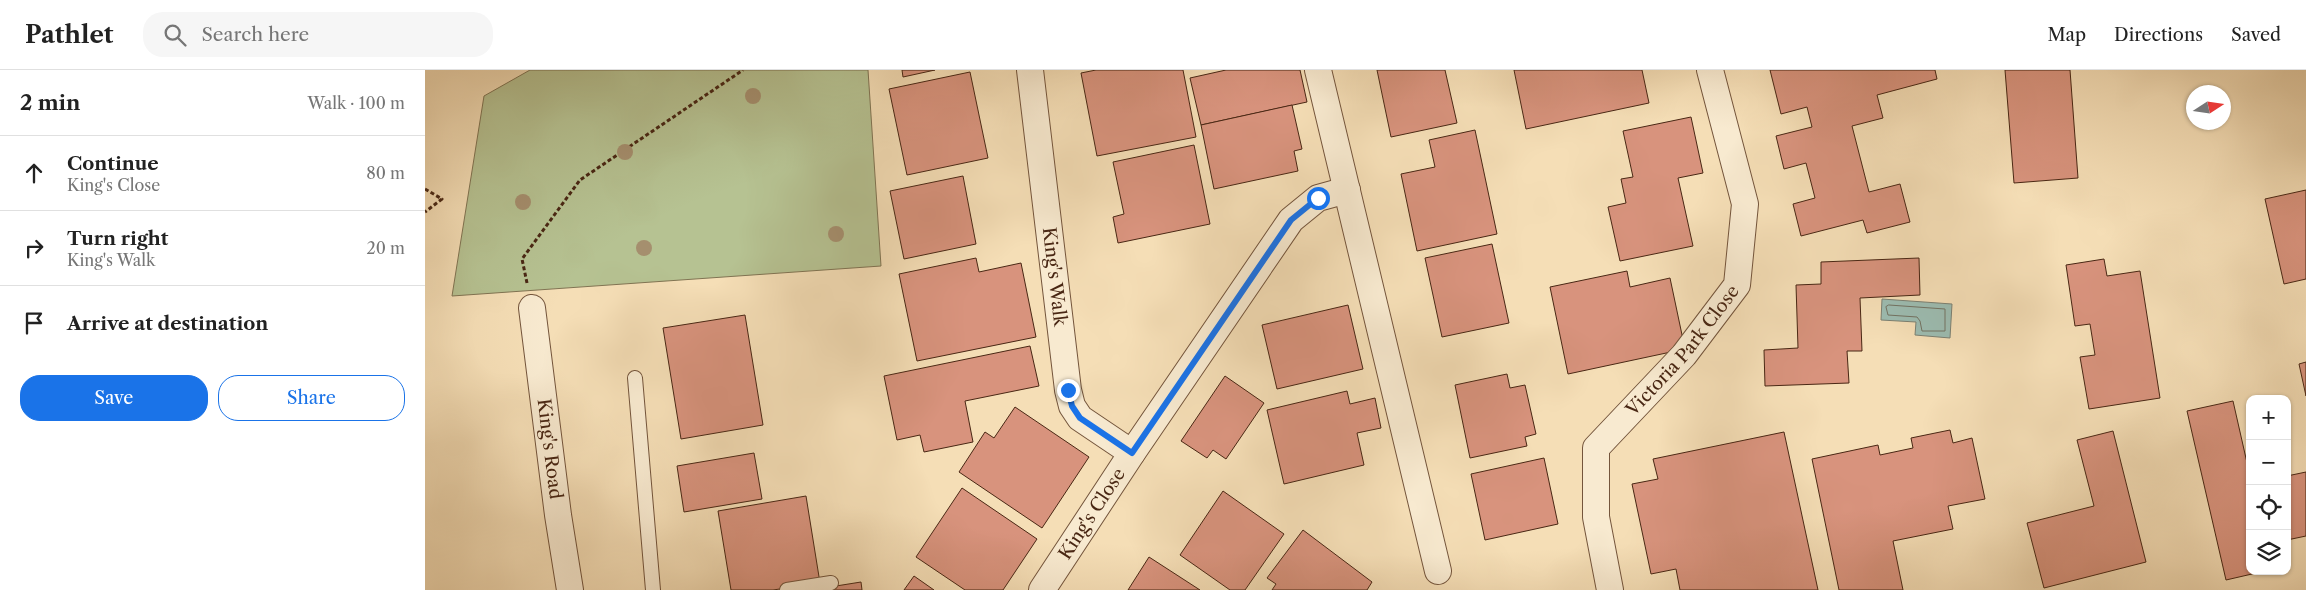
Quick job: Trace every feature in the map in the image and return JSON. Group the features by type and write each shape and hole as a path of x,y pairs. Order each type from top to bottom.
{"street":[{"name":"King's Walk","path":"1030,70 1068,390 1072,406 1080,418 1132,453"},
{"path":"1319,70 1438,571"},
{"name":"Victoria Park Close","path":"1610,590 1596,517 1596,448 1684,355 1737,285 1745,204 1710,70"},
{"name":"King's Close","path":"1042,590 1132,453 1291,220 1318,198 1347,190"},
{"name":"King's Road","path":"533,308 558,515 571,590"}],"lane":[{"path":"635,378 653,590"},
{"path":"787,590 831,583"}],"path":[{"path":"533,308 522,259 580,180 743,70"},
{"path":"425,190 442,199 425,212"}],"green space":[{"path":"530,70 868,70 881,266 452,296 484,96"}],"water":[{"path":"1882,299 1952,304 1950,338 1915,335 1916,322 1881,320"}],"building":[{"path":"902,70 935,70 903,77"},
{"path":"1096,70 1183,70 1196,137 1097,156 1081,73"},
{"path":"1226,70 1300,70 1307,102 1201,125 1190,78"},
{"path":"1377,70 1445,70 1457,123 1391,137"},
{"path":"1514,70 1642,70 1649,103 1526,129"},
{"path":"1770,70 1935,70 1937,79 1877,95 1883,118 1852,126 1869,192 1900,184 1910,222 1867,233 1863,220 1801,236 1793,204 1815,198 1806,163 1784,169 1776,136 1812,127 1807,107 1781,114"},
{"path":"2005,70 2070,70 2078,178 2014,183"},
{"path":"970,72 988,158 907,175 889,89"},
{"path":"1292,105 1302,149 1294,151 1298,171 1214,189 1201,125"},
{"path":"1691,117 1703,173 1678,178 1693,246 1620,261 1608,207 1626,203 1621,179 1633,177 1623,131"},
{"path":"1475,130 1497,234 1417,251 1401,174 1435,167 1429,140"},
{"path":"1194,145 1210,224 1118,243 1113,217 1124,214 1113,162"},
{"path":"963,176 976,244 904,259 890,191"},
{"path":"2306,190 2306,279 2284,284 2265,199"},
{"path":"1492,244 1509,323 1442,337 1425,258"},
{"path":"976,258 979,272 1021,263 1036,337 917,361 899,274"},
{"path":"1919,258 1920,295 1860,298 1862,351 1847,351 1849,383 1765,386 1764,350 1798,348 1796,285 1821,284 1821,262"},
{"path":"2104,259 2107,276 2140,271 2160,398 2089,409 2080,357 2095,355 2090,324 2075,326 2066,265"},
{"path":"1627,271 1630,287 1670,278 1685,349 1568,374 1550,287"},
{"path":"1348,305 1363,369 1277,389 1262,325"},
{"path":"745,315 763,425 681,439 663,328"},
{"path":"1030,346 1039,386 965,401 973,442 924,452 920,435 897,440 884,376"},
{"path":"2306,362 2306,396 2299,364"},
{"path":"1507,374 1510,388 1525,385 1536,434 1525,437 1527,446 1470,458 1455,385"},
{"path":"1225,376 1264,403 1226,459 1213,450 1207,458 1181,441"},
{"path":"1347,391 1350,404 1375,398 1381,428 1357,433 1364,465 1284,484 1267,410"},
{"path":"2233,401 2246,458 2246,575 2248,575 2226,580 2187,411"},
{"path":"1015,407 1089,457 1042,528 959,472 985,432 994,438"},
{"path":"1950,430 1953,443 1972,438 1985,499 1948,506 1953,529 1893,541 1903,590 1839,590 1812,459 1878,445 1880,455 1913,448 1911,438"},
{"path":"2113,431 2146,562 2044,588 2027,523 2094,506 2077,440"},
{"path":"1784,432 1818,590 1680,590 1676,569 1651,574 1632,484 1658,479 1653,459"},
{"path":"754,453 762,499 684,512 677,466"},
{"path":"1544,458 1558,524 1485,540 1471,474"},
{"path":"2306,472 2306,536 2291,539 2291,485 2291,475"},
{"path":"962,488 1037,539 1003,590 965,590 916,557"},
{"path":"1223,491 1284,534 1245,590 1230,590 1180,555"},
{"path":"806,496 820,583 773,590 731,590 718,511"},
{"path":"1303,530 1372,582 1367,590 1272,590 1276,584 1267,578"},
{"path":"1149,557 1200,590 1128,590"},
{"path":"914,576 934,590 904,590"},
{"path":"861,582 862,590 811,590"}],"route":[{"path":"1068,390 1072,406 1080,418 1132,453 1291,220 1318,198"}]}
